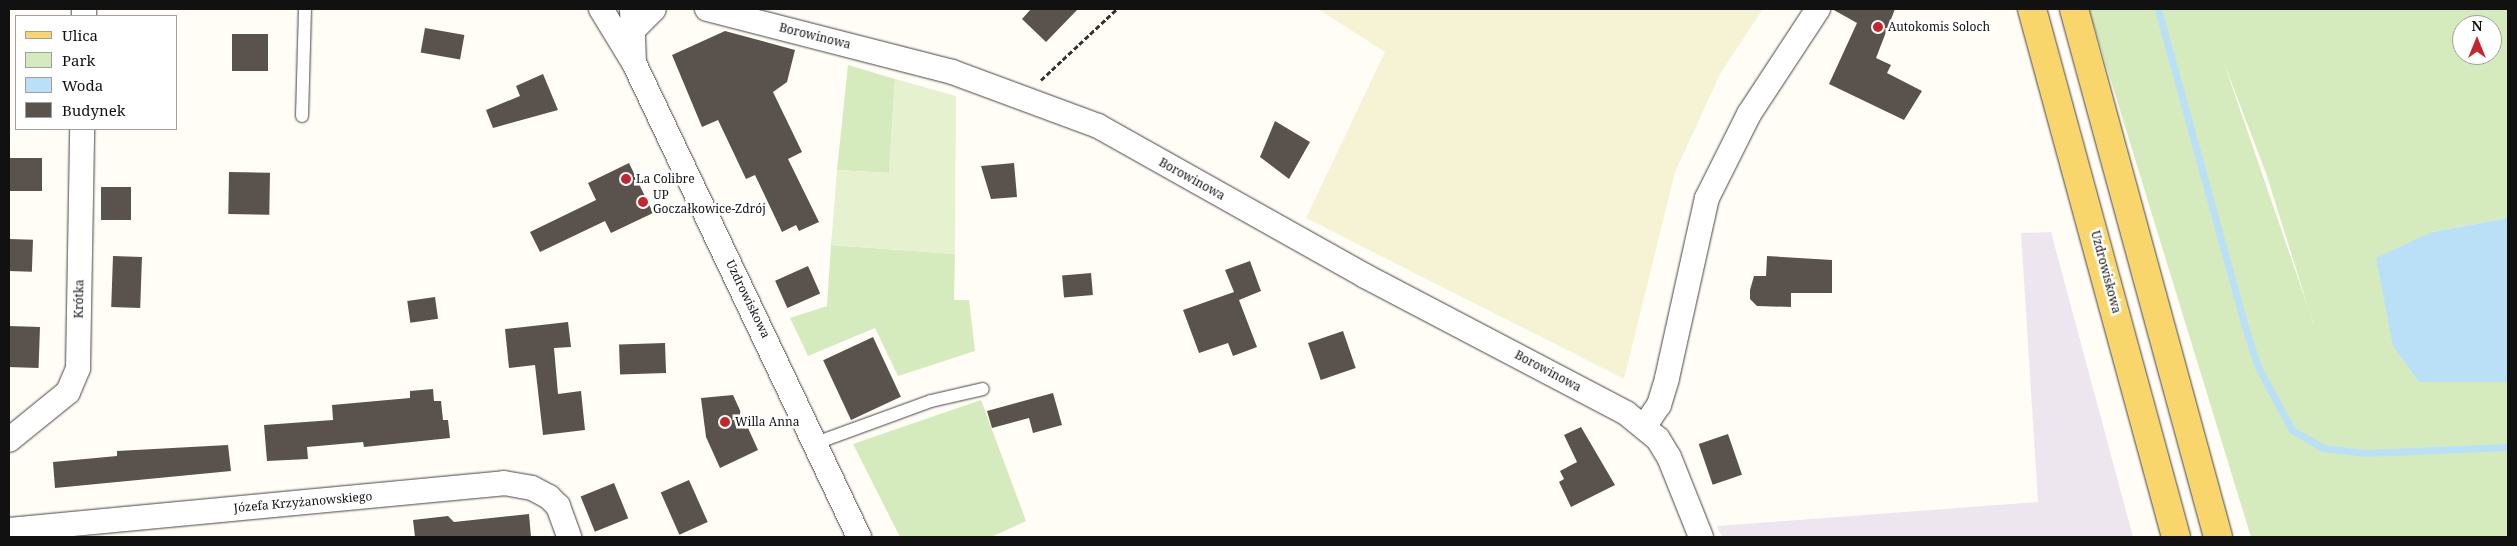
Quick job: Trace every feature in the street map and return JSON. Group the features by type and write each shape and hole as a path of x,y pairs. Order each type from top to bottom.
{"main road":[{"name":"Uzdrowiskowa","path":"2032,9 2176,537"},
{"path":"2074,9 2218,537"}],"street":[{"name":"Uzdrowiskowa","path":"601,9 634,62 859,537"},
{"name":"Uzdrowiskowa","path":"634,62 634,18 654,9"},
{"name":"Borowinowa","path":"707,9 915,61 1031,98 1098,126 1365,276 1599,397 1644,427 1669,457 1701,537"},
{"path":"1644,427 1659,405 1667,378 1707,198 1749,114 1818,9"},
{"name":"Krótka","path":"9,440 68,392 78,368 82,130"},
{"name":"Józefa Krzyżanowskiego","path":"9,530 504,482 532,488 549,497 558,506 569,537"}],"lane":[{"path":"302,116 305,9"},
{"path":"816,443 931,401 983,389"}],"path":[{"path":"1031,98 1041,80 1117,9"},
{"path":"1168,537 1184,537"}],"shaded area":[{"path":"1318,9 1763,9 1720,74 1675,172 1624,379 1306,218 1385,52"},
{"path":"2051,232 2133,537 1722,537 1717,526 2038,502 2021,233"}],"green space":[{"path":"2089,9 2508,9 2508,218 2432,232 2419,382 2508,382 2508,537 2251,537","holes":["2224,63 2266,173 2309,312"]},
{"path":"848,65 895,79 889,173 837,170"},
{"path":"895,79 956,96 955,254 831,245 837,170 889,173"},
{"path":"831,245 955,254 954,300 969,300 975,351 898,376 875,328 808,356 790,318 827,306"},
{"path":"981,400 1026,521 991,537 900,537 853,444"}],"water":[{"path":"2508,218 2508,382 2419,382 2393,346 2376,258 2432,232"}],"building":[{"path":"1031,9 1078,9 1046,42 1022,19"},
{"path":"1832,9 1895,9 1876,58 1891,65 1887,73 1922,91 1904,120 1829,84 1857,23"},
{"path":"425,28 464,35 460,60 421,53"},
{"path":"725,31 795,50 787,82 773,92 802,152 788,159 819,222 799,231 796,225 782,232 755,175 746,179 718,120 702,127 672,55"},
{"path":"232,34 268,34 268,71 232,71"},
{"path":"543,74 558,110 493,128 486,110 520,96 516,86"},
{"path":"1275,121 1310,142 1289,179 1260,157"},
{"path":"9,158 42,158 42,191 9,191"},
{"path":"629,163 653,213 611,233 605,221 540,252 530,232 596,200 588,183"},
{"path":"1014,163 1017,197 991,199 981,166"},
{"path":"229,172 270,173 269,215 228,214"},
{"path":"101,187 131,187 131,220 101,220"},
{"path":"9,239 33,240 32,272 9,271"},
{"path":"113,256 142,257 140,308 111,307"},
{"path":"1767,256 1832,260 1832,293 1791,293 1791,307 1757,306 1750,299 1750,290 1754,276 1766,276"},
{"path":"1250,261 1261,291 1239,300 1257,347 1233,356 1228,343 1199,353 1183,310 1234,292 1225,270"},
{"path":"808,266 820,293 787,308 775,281"},
{"path":"1091,273 1093,295 1064,297 1062,276"},
{"path":"435,297 438,319 410,323 407,301"},
{"path":"568,322 571,347 554,348 558,394 581,391 585,430 543,435 535,365 509,368 505,329"},
{"path":"9,326 40,327 39,368 9,367"},
{"path":"1343,331 1356,368 1321,380 1308,343"},
{"path":"873,337 901,397 851,420 823,360"},
{"path":"665,343 666,373 620,375 619,345"},
{"path":"433,389 434,401 441,401 443,420 448,420 450,438 364,447 363,442 307,447 308,459 267,461 264,425 333,420 332,405 410,398 410,391"},
{"path":"1053,393 1062,425 1033,433 1029,418 992,428 987,411"},
{"name":"Willa Anna","path":"733,395 758,450 720,468 706,437 701,398"},
{"path":"1581,427 1615,485 1571,507 1559,482 1564,479 1560,471 1577,462 1564,435"},
{"path":"1728,434 1742,475 1713,485 1699,444"},
{"path":"228,445 231,471 55,488 53,462 117,456 117,451"},
{"path":"689,480 708,522 679,535 661,493"},
{"path":"614,483 628,518 595,532 581,496"},
{"path":"529,514 531,537 415,537 413,520 448,516 454,522"}],"waterway":[{"path":"2158,9 2244,324 2258,367 2292,430 2323,448 2366,453 2508,447"}],"place":[{"name":"Autokomis Soloch","path":"1878,27"},
{"name":"La Colibre","path":"626,179"},
{"name":"UP Goczałkowice-Zdrój","path":"643,202"},
{"name":"Willa Anna","path":"725,422"}]}
